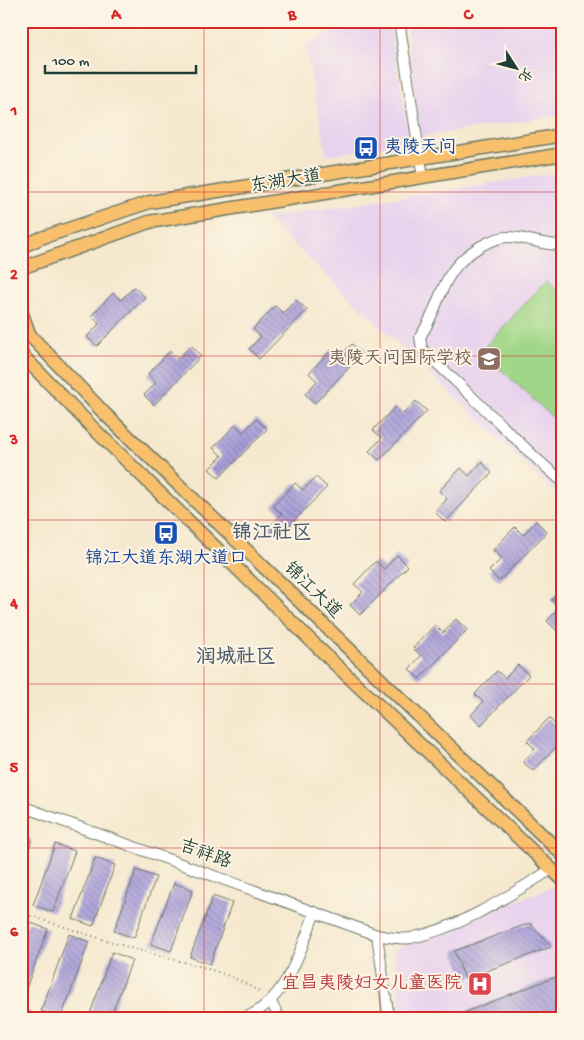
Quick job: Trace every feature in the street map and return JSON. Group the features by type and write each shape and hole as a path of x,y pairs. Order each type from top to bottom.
{"main road":[{"name":"东湖大道","path":"22,246 150,202 563,135"},
{"name":"东湖大道","path":"25,266 149,222 563,154"},
{"path":"21,279 25,266"},
{"path":"21,311 30,336"},
{"name":"锦江大道","path":"21,326 106,415 563,855"},
{"name":"锦江大道","path":"21,354 92,427 328,657 563,880"}],"street":[{"path":"398,21 423,178"},
{"path":"563,245 552,246 506,237 489,242 471,252 456,264 444,283 428,326 420,337 422,349 538,461 563,482"},
{"name":"吉祥路","path":"21,806 377,935 391,938 410,938 449,926 494,904 552,869"},
{"path":"241,1019 271,1002 293,969 315,912"},
{"path":"377,935 389,1019"},
{"path":"271,1002 280,1019"},
{"path":"21,1012 30,1019"}],"path":[{"path":"21,913 223,974 244,982 262,993 271,1002"}],"shaded area":[{"path":"377,21 390,21 410,141 327,156 305,45 336,29"},
{"path":"406,21 563,21 563,115 420,137"},
{"name":"夷陵天问国际学校","path":"563,172 563,500 266,218"},
{"name":"宜昌夷陵妇女儿童医院","path":"552,887 563,897 563,1019 402,1019 393,950"}],"green space":[{"path":"546,281 563,297 563,427 481,351"}],"building":[{"path":"134,287 145,297 97,346 87,337 99,324 91,316 113,293 121,300"},
{"path":"296,300 307,310 259,359 249,349 261,337 253,329 275,306 283,313"},
{"path":"352,344 362,354 315,403 305,394 317,381 309,373 331,350 338,357"},
{"path":"191,345 201,356 154,405 144,395 156,383 148,374 170,351 178,359"},
{"path":"416,401 427,411 379,460 369,451 382,438 373,430 395,407 403,414"},
{"path":"256,419 267,429 219,478 209,469 222,456 213,448 235,425 243,432"},
{"path":"482,462 492,473 445,522 435,512 447,499 439,491 461,468 469,476"},
{"path":"316,477 327,487 279,536 269,527 282,514 273,506 295,483 303,490"},
{"path":"536,521 547,532 499,581 489,571 502,558 493,550 515,527 523,535"},
{"path":"397,555 408,566 360,615 350,605 363,592 354,584 376,561 384,569"},
{"path":"563,587 563,624 557,631 547,621 559,608 551,600"},
{"path":"456,619 467,630 419,679 409,669 421,656 413,648 435,625 443,633"},
{"path":"518,665 529,675 481,725 471,715 483,702 475,694 497,671 505,678"},
{"path":"549,718 556,725 563,719 563,740 533,771 523,762 535,749 527,741"},
{"path":"21,836 32,840 22,867 21,866"},
{"path":"55,844 75,851 53,912 33,905"},
{"path":"95,858 115,865 93,926 73,919"},
{"path":"136,870 156,877 134,938 114,931"},
{"path":"174,883 193,890 171,951 151,944"},
{"path":"213,896 232,903 210,964 190,957"},
{"path":"28,922 48,929 22,999 21,940"},
{"path":"530,923 551,947 465,979 454,951"},
{"path":"69,934 89,942 61,1018 41,1011"},
{"path":"112,952 132,960 110,1019 104,1019 90,1014"},
{"path":"563,974 563,1019 450,1019 450,1018"}],"place":[{"name":"夷陵天问","path":"366,148"},
{"name":"夷陵天问国际学校","path":"489,359"},
{"name":"锦江大道东湖大道口","path":"166,533"},
{"name":"宜昌夷陵妇女儿童医院","path":"480,984"}],"district":[{"name":"锦江社区","path":"272,534"},
{"name":"润城社区","path":"236,658"}]}
